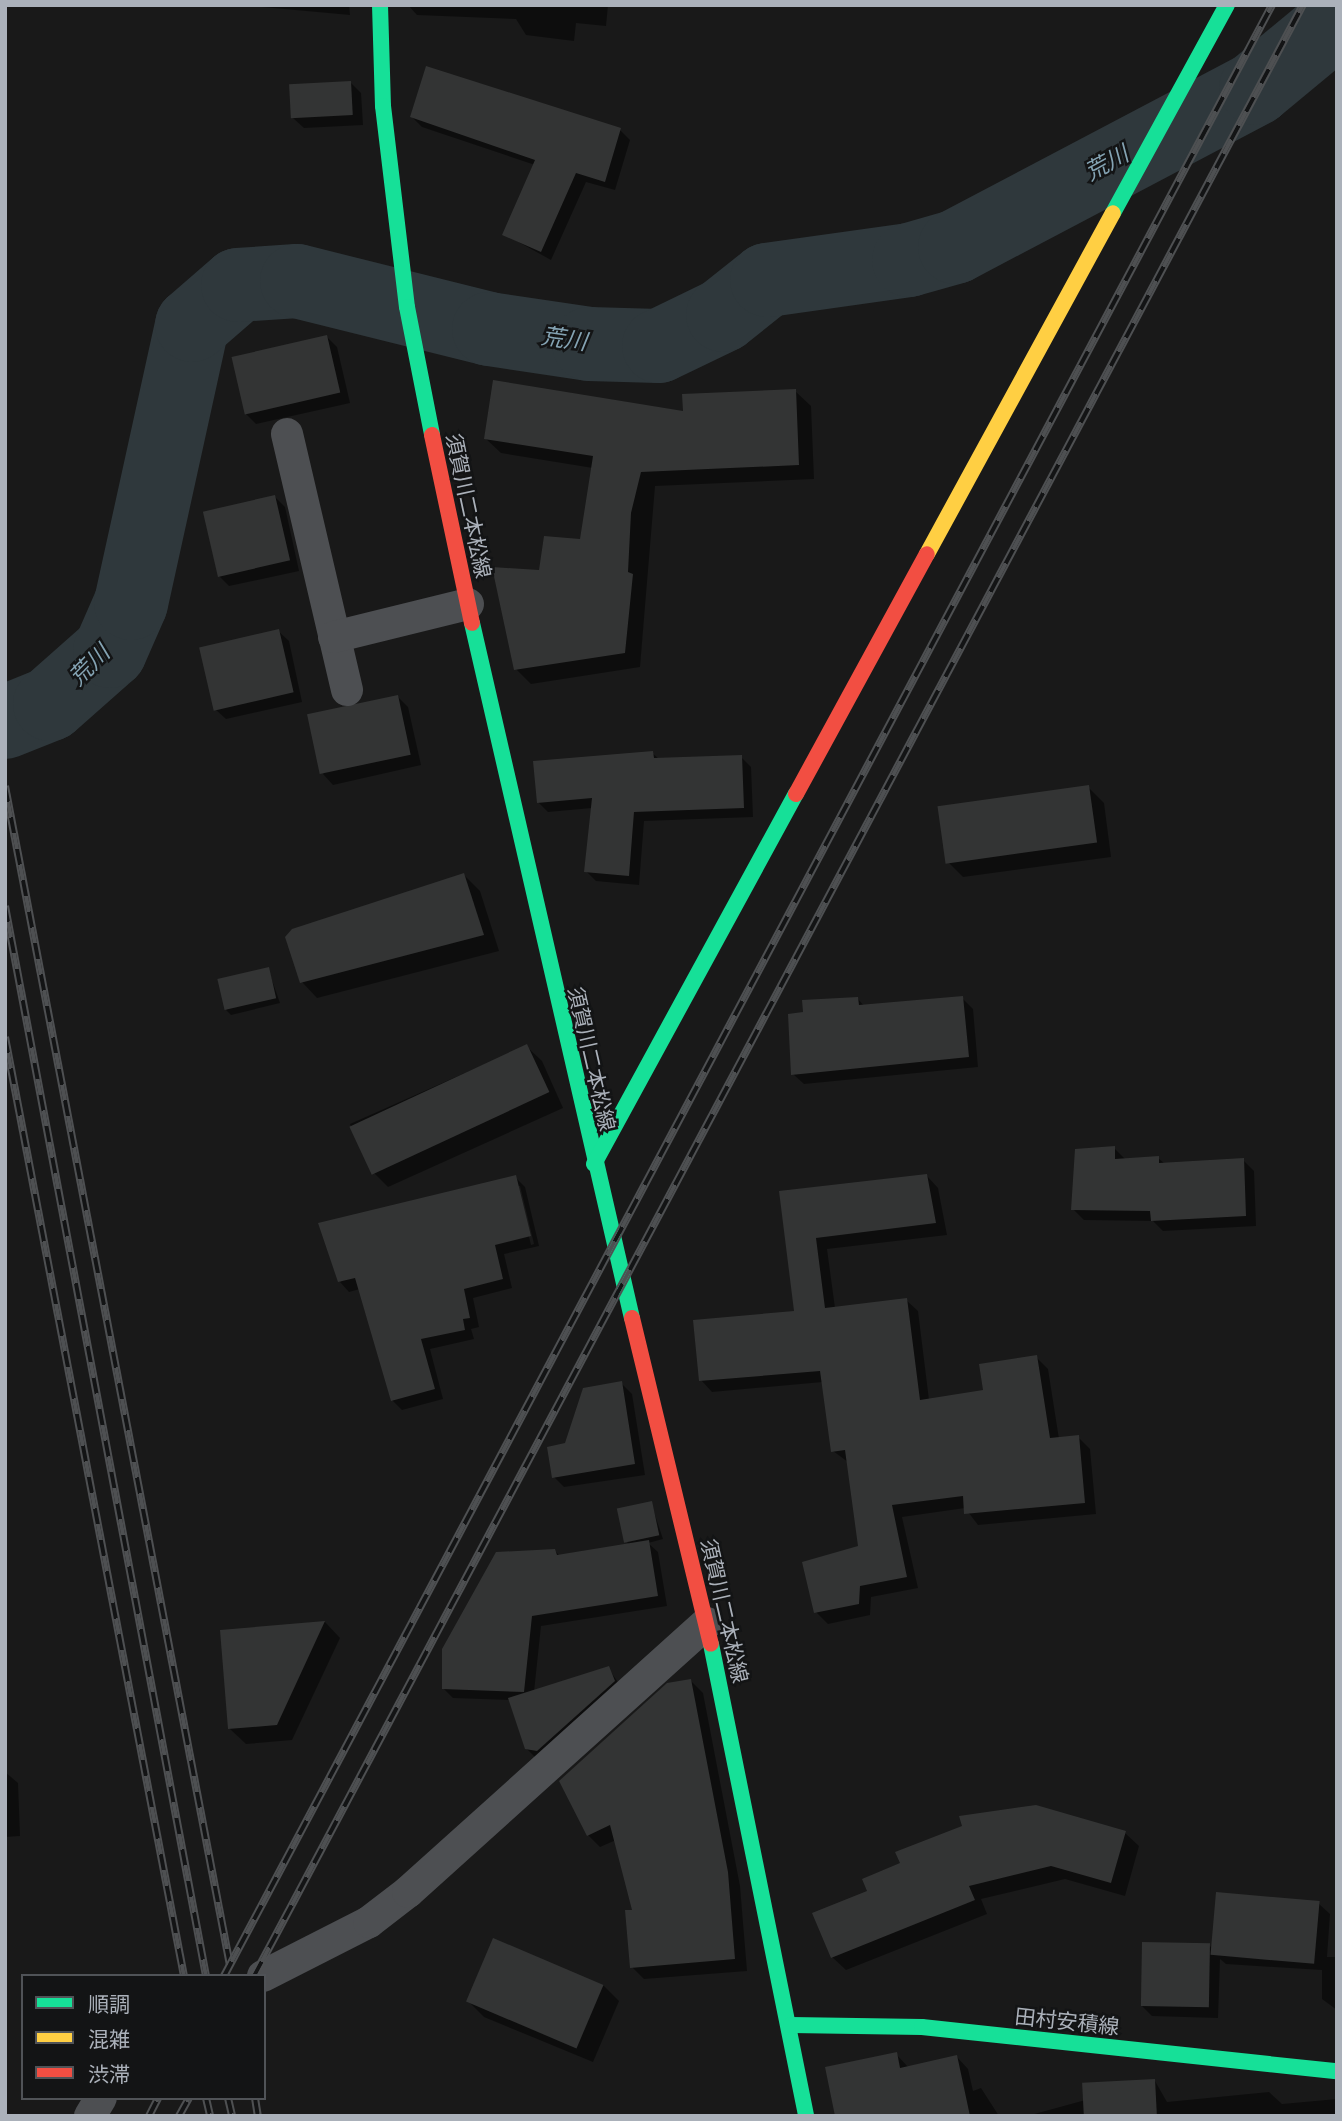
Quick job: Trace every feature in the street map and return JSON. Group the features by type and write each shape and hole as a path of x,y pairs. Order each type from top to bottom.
{"main road":[{"name":"須賀川二本松線","path":"380,5 383,106 407,307 468,604 594,1164 707,1623 791,2025 806,2116"},
{"path":"594,1164 1227,5"},
{"name":"田村安積線","path":"791,2025 922,2028 1337,2071"}],"street":[{"path":"287,434 346,690"},
{"path":"334,638 468,604"},
{"path":"266,1974 369,1922 408,1892 707,1623"},
{"path":"90,2116 100,2100"}],"building":[{"path":"426,66 621,128 605,182 576,173 541,252 502,235 535,160 410,117"},
{"path":"351,81 353,115 291,118 289,84"},
{"path":"327,335 340,392 245,415 232,357"},
{"path":"493,380 683,411 682,394 796,389 799,465 641,472 631,513 628,572 633,574 625,653 514,670 492,567 539,570 544,536 580,539 593,456 484,439"},
{"path":"275,495 290,560 218,577 203,512"},
{"path":"279,629 294,692 214,711 199,647"},
{"path":"398,695 411,755 320,774 307,714"},
{"path":"653,751 654,758 742,755 744,808 634,812 629,876 584,872 592,798 537,803 533,761"},
{"path":"1089,785 1097,842 946,864 937,806"},
{"path":"464,873 484,935 300,983 285,937 292,929"},
{"path":"269,967 276,998 225,1010 217,979"},
{"path":"963,996 969,1057 791,1075 788,1014 803,1012 802,1000 858,997 859,1005"},
{"path":"527,1044 549,1092 372,1175 349,1127"},
{"path":"1115,1146 1115,1159 1159,1156 1159,1163 1244,1158 1246,1216 1151,1221 1150,1211 1071,1210 1075,1149"},
{"path":"927,1174 936,1223 816,1238 825,1308 907,1298 920,1400 983,1390 979,1364 1037,1355 1050,1438 1079,1435 1085,1503 964,1514 963,1496 892,1505 907,1577 860,1586 859,1604 814,1613 802,1562 858,1546 845,1450 831,1452 820,1371 699,1381 693,1320 794,1311 779,1191"},
{"path":"516,1175 531,1236 495,1245 503,1279 464,1289 470,1318 463,1319 465,1330 421,1339 435,1389 391,1401 355,1278 338,1282 318,1223"},
{"path":"622,1381 635,1464 552,1478 547,1447 565,1443 583,1388"},
{"path":"652,1501 659,1535 624,1543 617,1508"},
{"path":"649,1540 658,1596 532,1616 524,1692 442,1689 442,1649 496,1552 555,1549 557,1555"},
{"path":"325,1621 277,1725 228,1729 220,1630"},
{"path":"609,1666 615,1681 537,1751 525,1749 508,1698"},
{"path":"691,1679 728,1872 735,1959 630,1968 625,1910 632,1910 610,1825 587,1836 559,1781 667,1683"},
{"path":"1036,1805 1126,1831 1111,1883 1051,1866 969,1886 975,1900 831,1958 812,1913 867,1891 862,1879 900,1863 895,1852 962,1826 959,1816"},
{"path":"1216,1892 1320,1901 1314,1964 1211,1955"},
{"path":"493,1938 603,1985 577,2048 466,2002"},
{"path":"1142,1942 1210,1943 1209,2007 1141,2006"},
{"path":"897,2052 900,2068 957,2055 970,2116 835,2116 825,2067"},
{"path":"1155,2079 1157,2116 1084,2116 1082,2083"}],"waterway":[{"name":"荒川","path":"5,722 50,704 110,651 131,603 192,325 238,285 297,281 489,329 589,344 659,346 723,315 767,280 909,260 955,247 1256,88 1337,21"}],"railway":[{"path":"225,1974 1272,5"},
{"path":"255,1974 1303,5"},
{"path":"5,786 230,1965"},
{"path":"5,906 206,1974"},
{"path":"5,1037 184,1974"},
{"path":"149,2116 157,2100"},
{"path":"179,2116 188,2100"},
{"path":"206,2100 210,2116"},
{"path":"228,2100 232,2116"},
{"path":"255,2100 258,2116"}],"traffic: fast":[{"path":"380,5 383,106 407,307 432,435"},
{"path":"1113,213 1227,5"},
{"path":"472,623 632,1318"},
{"path":"594,1164 796,794"},
{"path":"711,1644 806,2116"},
{"path":"791,2025 922,2027 1337,2071"}],"traffic: slow":[{"path":"927,554 1113,213"}],"traffic: jam":[{"path":"432,435 472,623"},
{"path":"796,794 927,554"},
{"path":"632,1318 711,1644"}]}
